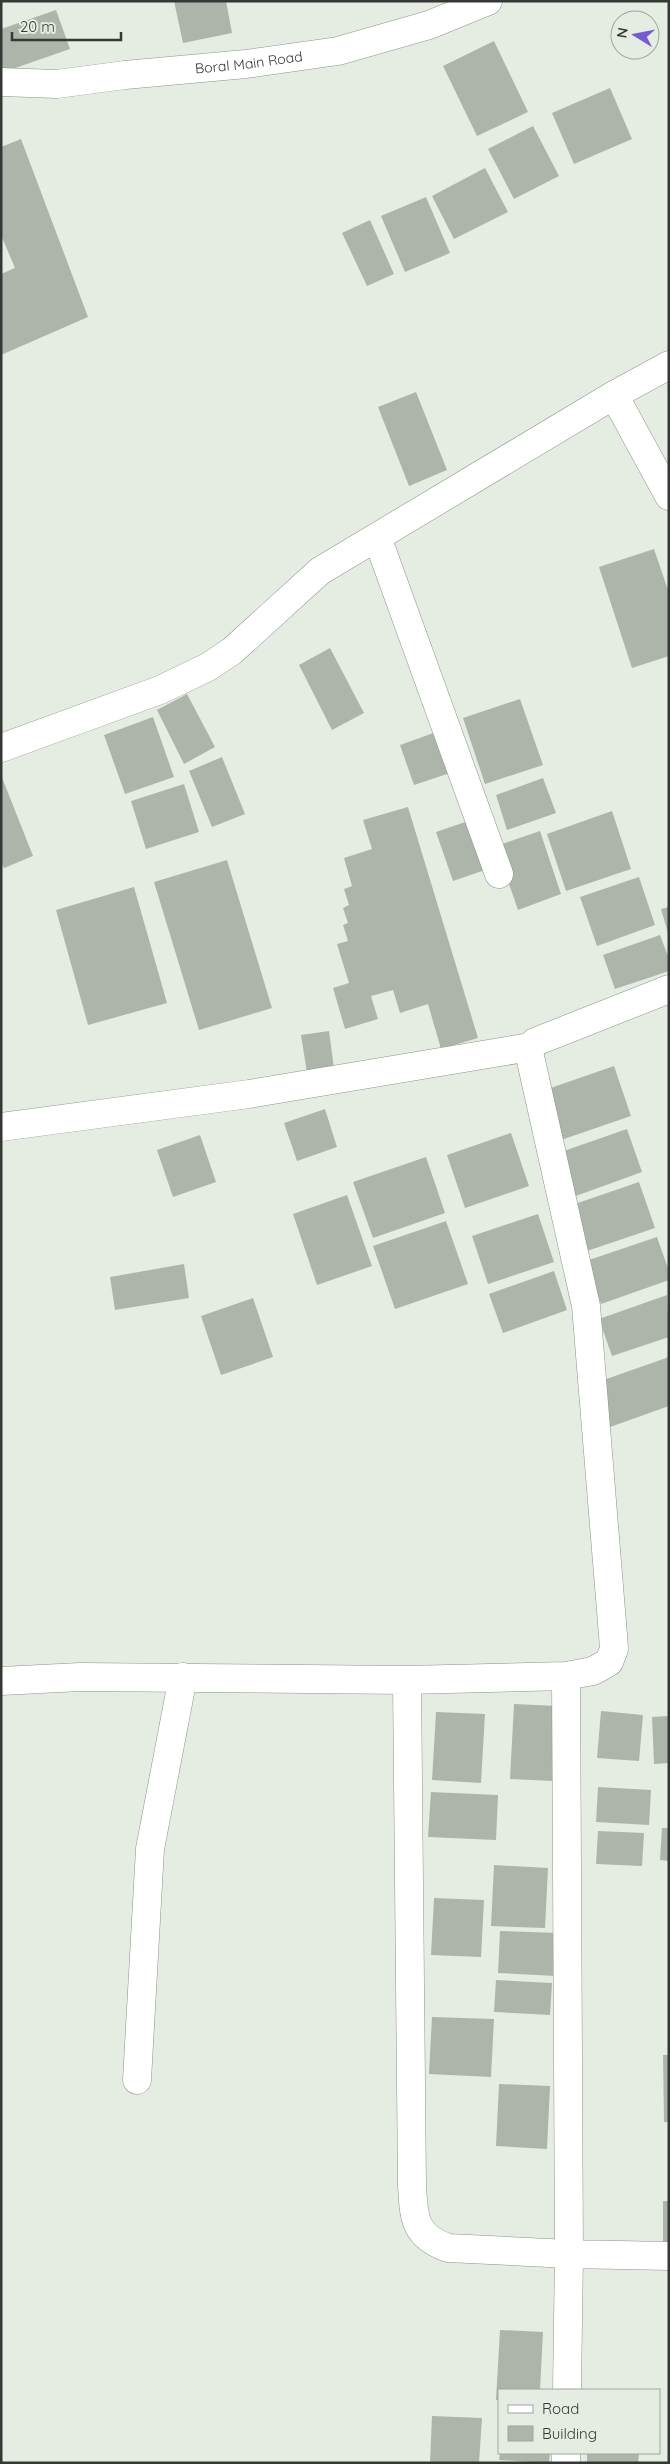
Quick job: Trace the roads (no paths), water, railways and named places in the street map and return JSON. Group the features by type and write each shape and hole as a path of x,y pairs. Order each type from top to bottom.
{"street":[{"name":"Boral Main Road","path":"1,82 57,84 125,75 246,64 338,51 428,25 488,1"},
{"path":"1,748 160,690 208,667 232,651 308,580 614,395 669,365"},
{"path":"614,395 669,496"},
{"path":"377,537 499,874"},
{"path":"1,1128 249,1094 530,1047 535,1042 669,989"},
{"path":"1,1681 80,1677 407,1680 566,1676 593,1671 609,1662 614,1649 586,1306 530,1062 530,1047"},
{"path":"566,1676 569,2254 567,2389"},
{"path":"137,2080 150,1850 183,1677"},
{"path":"407,1680 412,2186 413,2208 423,2235 432,2242 448,2248 569,2254 669,2256"}]}
